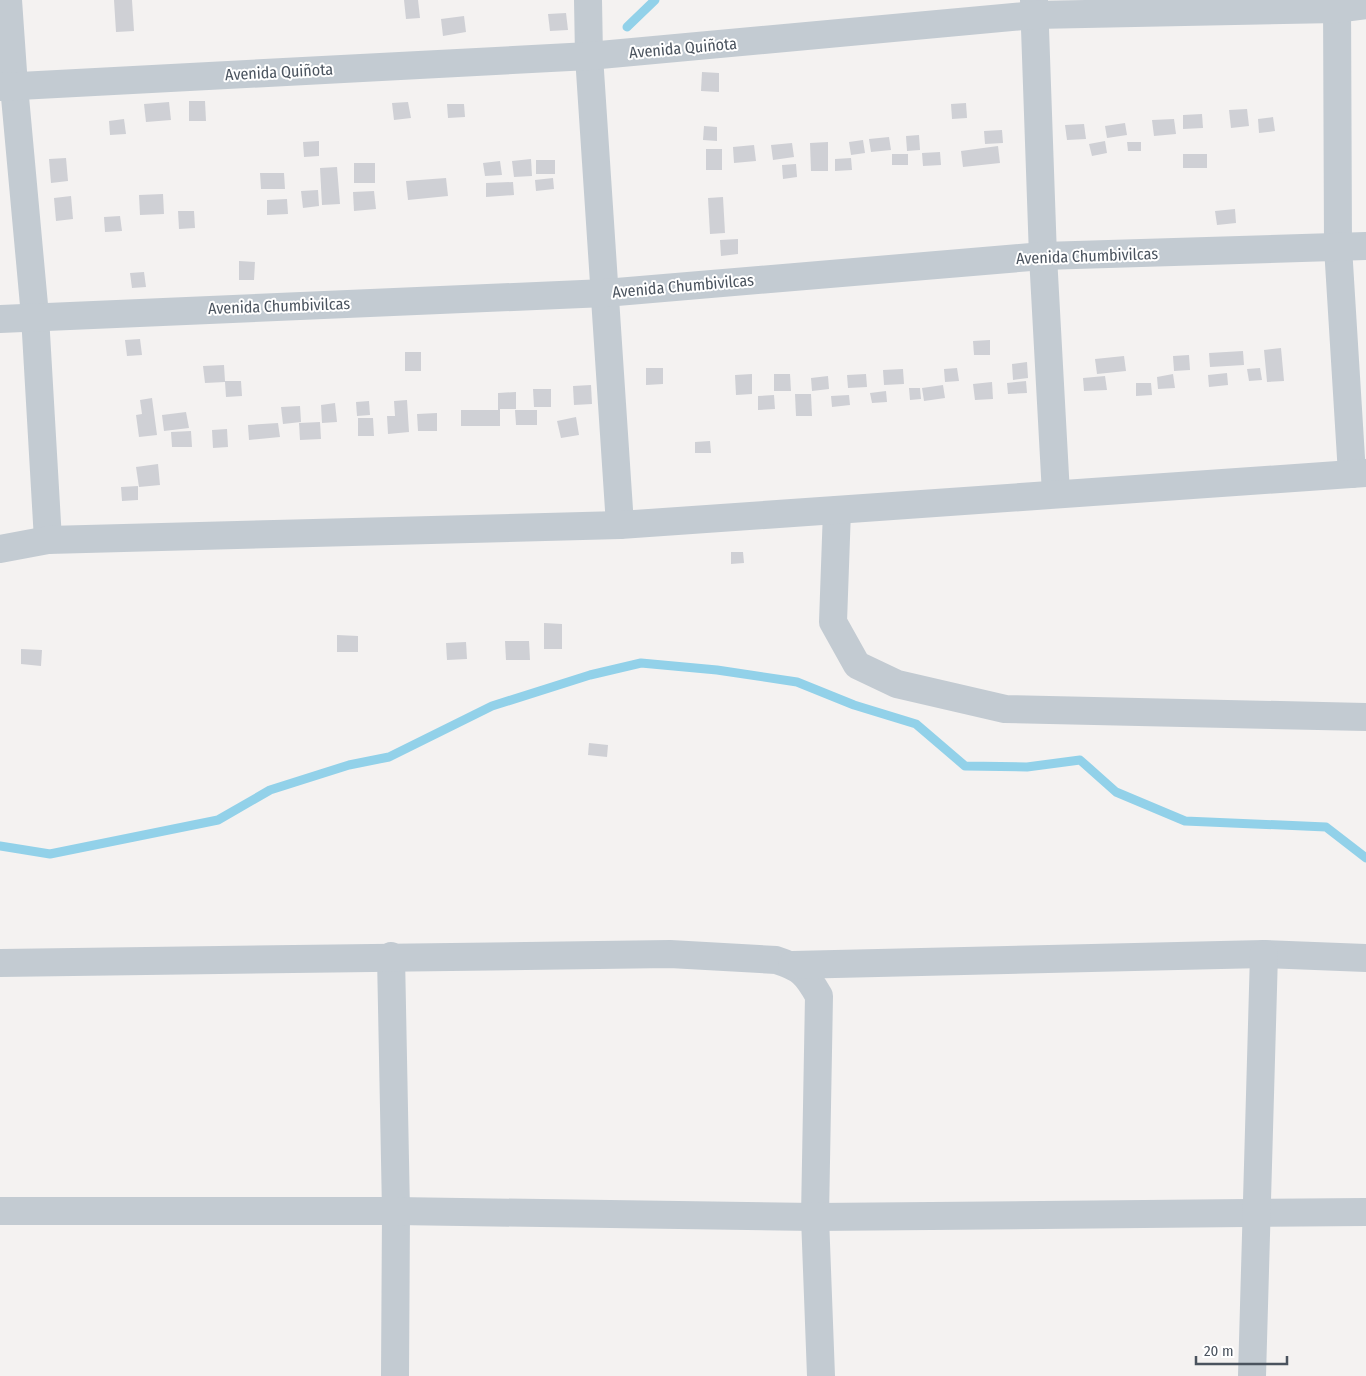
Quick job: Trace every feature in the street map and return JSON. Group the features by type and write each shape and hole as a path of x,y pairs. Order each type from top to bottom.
{"street":[{"path":"8,0 7,87 35,316 48,540"},
{"path":"588,0 589,56 620,525"},
{"path":"0,549 48,540 620,525 1359,473 1338,247 1337,4"},
{"name":"Avenida Quiñota","path":"7,87 589,56 1035,8 1366,4"},
{"path":"1035,8 1043,256 1056,494"},
{"name":"Avenida Chumbivilcas","path":"0,318 605,293 1043,256 1366,246"},
{"path":"837,510 833,622 856,665 897,684 1005,709 1366,717"},
{"path":"0,963 391,956 670,954 776,960 792,966 807,975 819,996 815,1217 821,1376"},
{"path":"792,966 1264,954 1366,958"},
{"path":"1252,1376 1264,954"},
{"path":"391,956 396,1211 395,1376"},
{"path":"0,1211 396,1211 815,1217 1366,1212"}],"building":[{"path":"114,0 132,0 134,31 116,32"},
{"path":"404,0 418,0 420,18 406,19"},
{"path":"566,13 568,30 550,31 548,14"},
{"path":"464,16 466,32 443,36 441,19"},
{"path":"702,72 719,73 719,92 701,91"},
{"path":"189,101 205,101 206,121 189,121"},
{"path":"169,102 171,120 146,122 144,104"},
{"path":"408,102 411,118 394,120 392,103"},
{"path":"966,103 967,118 952,119 951,104"},
{"path":"447,104 464,104 465,117 448,118"},
{"path":"1247,109 1249,126 1231,128 1229,110"},
{"path":"1202,114 1203,128 1183,129 1183,115"},
{"path":"1273,117 1275,131 1259,133 1258,119"},
{"path":"124,119 126,134 110,135 109,121"},
{"path":"1174,119 1176,134 1154,136 1152,120"},
{"path":"1125,123 1127,135 1107,138 1105,126"},
{"path":"1084,124 1086,139 1067,140 1065,125"},
{"path":"704,126 717,127 717,141 703,140"},
{"path":"1002,130 1003,143 985,144 984,131"},
{"path":"919,135 920,150 907,151 906,136"},
{"path":"889,137 891,150 871,152 869,139"},
{"path":"863,140 865,153 851,155 849,142"},
{"path":"319,141 319,156 304,157 303,142"},
{"path":"1105,141 1107,153 1092,156 1089,144"},
{"path":"828,142 828,171 811,171 810,143"},
{"path":"1127,142 1141,142 1141,151 1128,151"},
{"path":"792,143 794,157 773,160 771,145"},
{"path":"754,145 756,161 734,163 733,147"},
{"path":"998,146 1000,163 963,167 961,151"},
{"path":"706,149 722,149 722,170 706,170"},
{"path":"940,152 941,165 923,166 922,153"},
{"path":"892,154 908,154 908,165 892,165"},
{"path":"1183,154 1207,154 1207,168 1183,168"},
{"path":"66,158 68,181 51,183 49,159"},
{"path":"851,158 852,170 835,171 835,159"},
{"path":"531,159 532,176 514,177 512,161"},
{"path":"536,160 555,160 555,174 536,174"},
{"path":"500,161 502,175 485,176 483,163"},
{"path":"354,163 375,163 375,183 354,183"},
{"path":"796,164 797,177 783,179 782,165"},
{"path":"337,167 340,204 322,205 320,168"},
{"path":"260,173 284,173 285,189 261,189"},
{"path":"446,178 448,196 408,200 406,181"},
{"path":"553,178 554,189 536,191 535,180"},
{"path":"513,182 514,195 486,197 486,183"},
{"path":"318,190 319,206 303,208 301,191"},
{"path":"374,191 376,209 354,211 353,192"},
{"path":"163,194 164,214 140,215 139,195"},
{"path":"71,196 73,219 56,221 54,198"},
{"path":"723,197 725,233 710,234 708,198"},
{"path":"287,199 288,214 267,215 267,200"},
{"path":"1235,209 1236,223 1217,225 1215,211"},
{"path":"178,211 194,211 195,228 179,229"},
{"path":"120,216 122,231 105,232 104,217"},
{"path":"738,239 738,254 721,256 720,240"},
{"path":"239,261 255,262 254,280 239,280"},
{"path":"144,272 146,287 132,288 130,273"},
{"path":"140,339 142,355 127,356 125,340"},
{"path":"990,340 990,355 974,355 973,341"},
{"path":"1281,348 1284,381 1267,382 1264,350"},
{"path":"1243,351 1244,365 1210,367 1209,353"},
{"path":"405,352 421,352 421,371 405,371"},
{"path":"1189,355 1190,370 1174,371 1173,356"},
{"path":"1124,356 1126,371 1097,374 1095,359"},
{"path":"1027,362 1028,378 1013,380 1012,364"},
{"path":"224,365 225,381 241,381 242,396 226,397 225,382 205,383 203,366"},
{"path":"646,368 663,368 663,384 646,385"},
{"path":"957,368 959,381 945,382 944,369"},
{"path":"1260,368 1262,380 1249,381 1247,369"},
{"path":"903,369 904,384 884,385 883,370"},
{"path":"1227,373 1228,385 1209,387 1208,375"},
{"path":"752,374 752,394 736,395 735,375"},
{"path":"774,374 790,374 791,391 774,391"},
{"path":"866,374 867,387 848,388 847,375"},
{"path":"1173,374 1175,388 1158,389 1157,377"},
{"path":"828,376 829,389 812,391 811,378"},
{"path":"1105,376 1107,390 1084,391 1083,378"},
{"path":"1026,381 1027,393 1008,394 1007,383"},
{"path":"992,382 993,399 975,400 973,384"},
{"path":"1136,383 1151,383 1152,395 1136,396"},
{"path":"591,385 592,404 574,405 573,386"},
{"path":"943,385 945,398 924,401 922,388"},
{"path":"909,388 920,388 921,399 910,400"},
{"path":"533,389 551,389 551,407 534,407"},
{"path":"886,391 887,402 872,403 870,393"},
{"path":"516,392 516,409 500,409 500,426 461,426 461,410 498,410 498,393"},
{"path":"795,394 811,394 812,416 796,416"},
{"path":"774,395 775,409 758,410 758,396"},
{"path":"849,395 850,405 832,407 831,396"},
{"path":"152,398 157,435 139,437 136,415 142,414 140,400"},
{"path":"407,400 409,432 388,434 387,416 395,416 394,401"},
{"path":"369,401 370,415 357,416 356,402"},
{"path":"335,403 337,422 322,423 321,405"},
{"path":"300,406 301,422 283,424 281,407"},
{"path":"515,410 537,410 537,425 516,425"},
{"path":"186,412 189,428 164,431 162,415"},
{"path":"437,413 437,431 418,431 417,414"},
{"path":"576,417 579,435 561,438 557,421"},
{"path":"358,418 373,418 374,436 358,436"},
{"path":"320,422 321,439 300,440 299,423"},
{"path":"278,423 280,437 249,440 248,425"},
{"path":"227,429 228,447 213,448 212,430"},
{"path":"191,431 192,447 172,447 171,432"},
{"path":"710,441 711,453 695,453 695,442"},
{"path":"158,464 160,485 139,487 136,467"},
{"path":"138,486 138,500 122,501 121,487"},
{"path":"731,552 743,552 744,563 731,564"},
{"path":"544,623 562,624 562,649 544,649"},
{"path":"337,635 358,636 358,652 337,652"},
{"path":"505,641 529,641 530,660 506,660"},
{"path":"466,642 467,659 447,660 446,643"},
{"path":"21,649 42,650 41,666 21,664"},
{"path":"589,743 608,745 607,757 588,755"}],"waterway":[{"path":"627,27 655,0"},
{"path":"0,846 50,854 218,820 270,790 349,765 389,757 492,706 590,675 641,663 717,670 797,682 854,705 916,724 965,766 1027,767 1080,760 1116,792 1185,821 1326,827 1366,858"}]}
